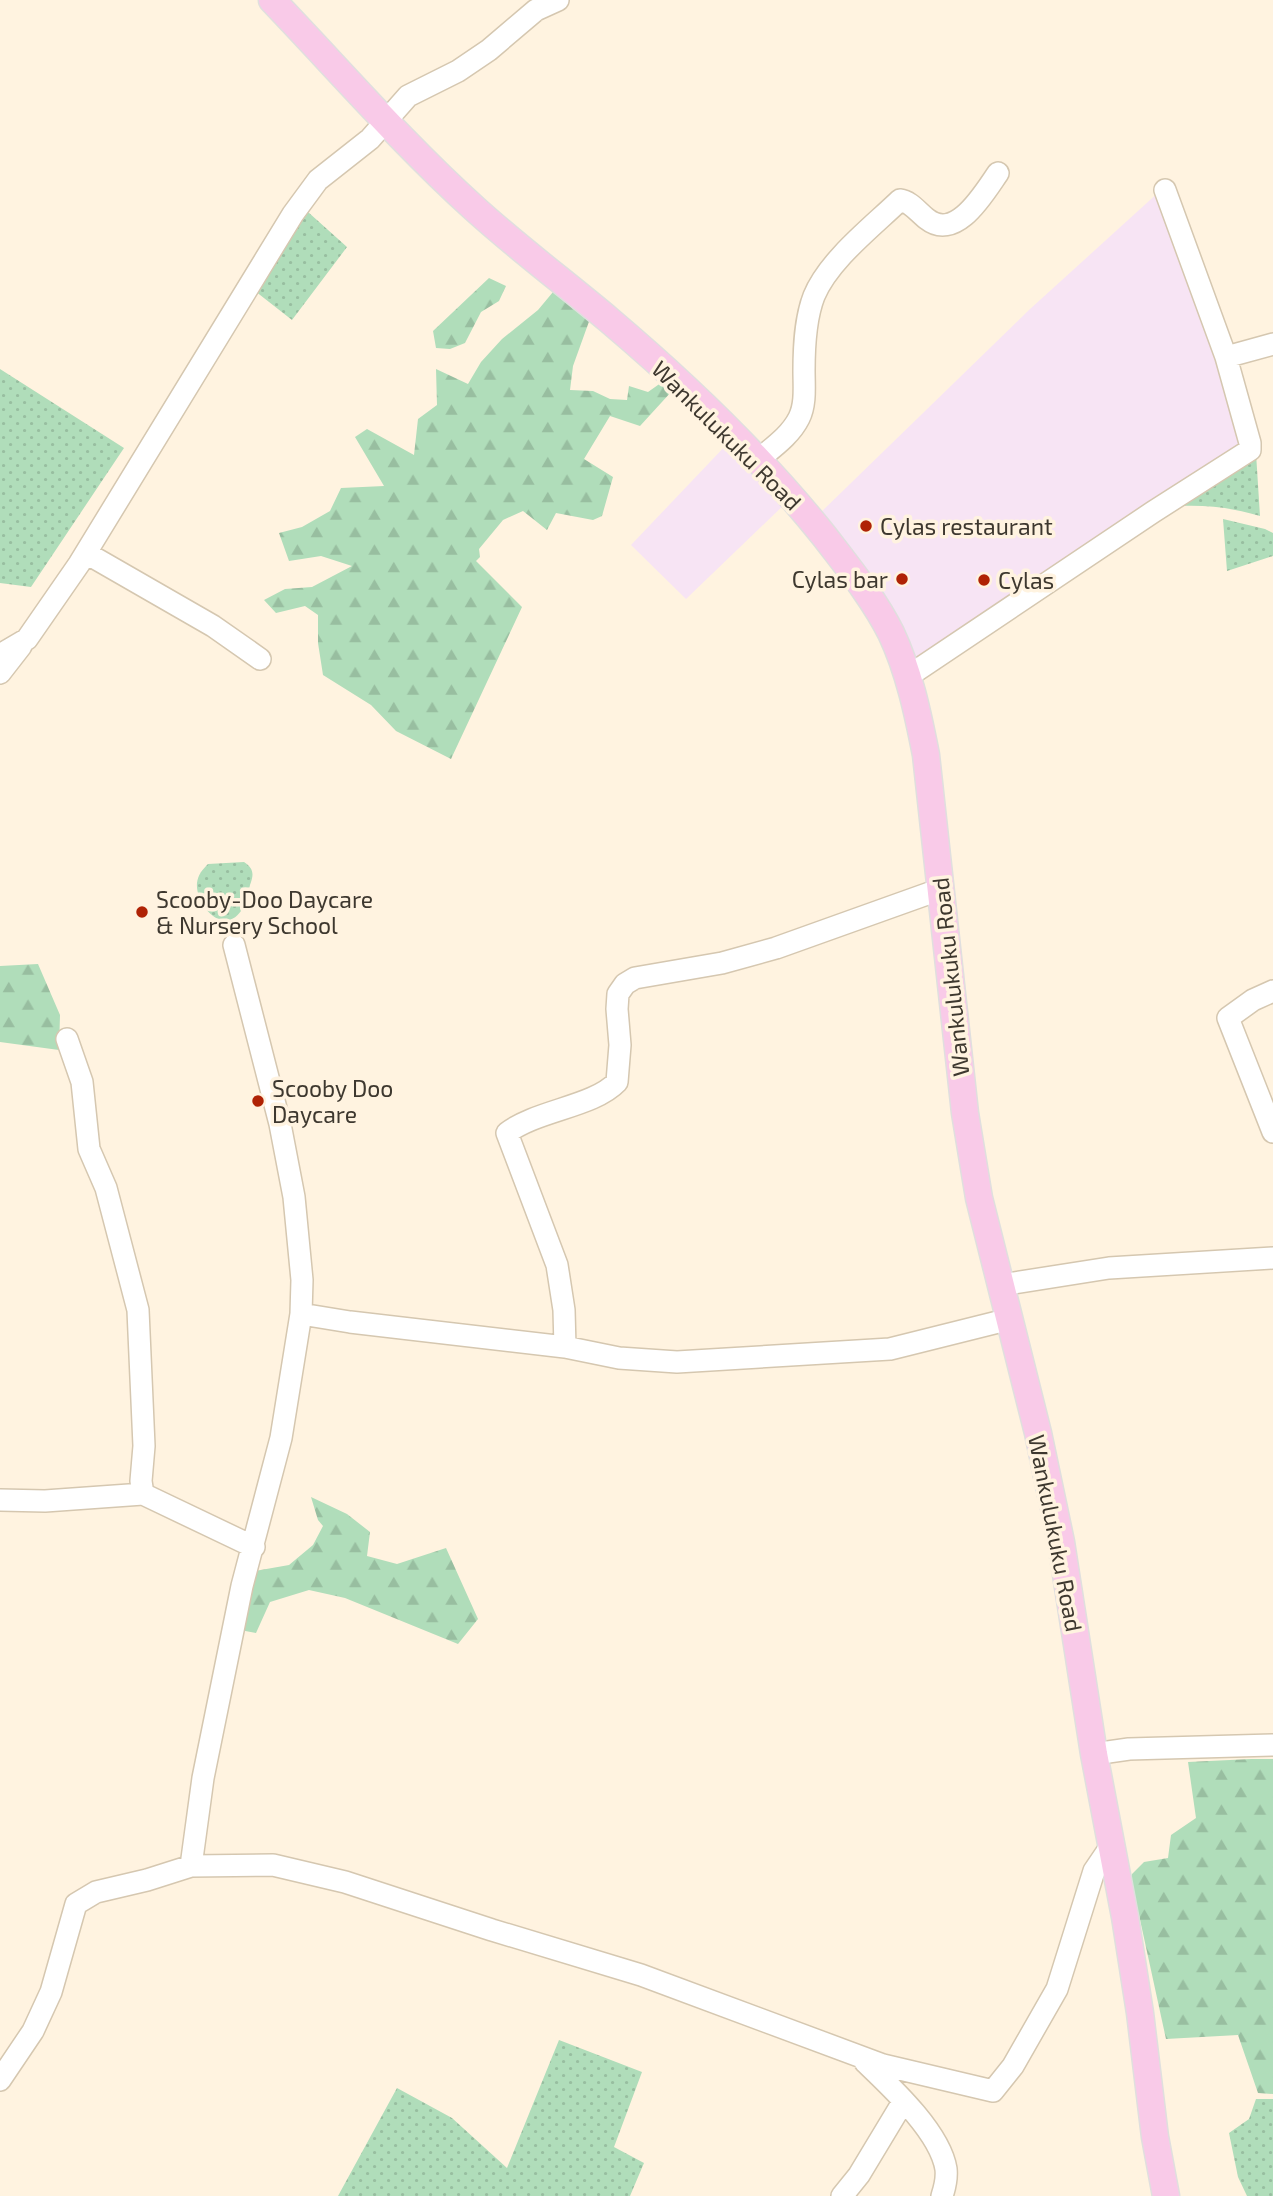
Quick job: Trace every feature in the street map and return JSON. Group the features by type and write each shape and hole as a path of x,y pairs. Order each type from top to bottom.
{"main road":[{"name":"Wankulukuku Road","path":"272,0 475,209 611,322 701,403 758,460 791,494 869,597 891,634 907,677 926,755 965,1113 979,1198 1010,1319 1060,1542 1094,1754 1113,1843 1140,2013 1155,2137 1166,2196"}],"street":[{"path":"0,673 27,639 86,553 299,205 318,180 370,139 408,96 458,71 489,50 536,10 558,0"},
{"path":"758,460 790,431 800,416 804,402 805,345 810,309 815,294 832,268 900,200 906,201 929,221 944,226 971,210 998,173"},
{"path":"907,677 1250,450 1226,357 1165,190"},
{"path":"1226,357 1273,344"},
{"path":"86,553 213,626 260,659"},
{"path":"0,655 27,639"},
{"path":"565,1347 564,1310 557,1265 507,1133 536,1118 605,1091 617,1082 620,1045 618,994 625,984 635,978 722,962 776,948 941,889"},
{"path":"191,1866 203,1778 242,1586 281,1438 301,1314 302,1280 294,1196 281,1124 234,945"},
{"path":"1273,991 1253,1000 1228,1018 1273,1132"},
{"path":"67,1039 82,1082 89,1149 106,1188 138,1310 144,1446 142,1494"},
{"path":"1001,1285 1109,1268 1273,1258"},
{"path":"301,1314 565,1347 651,1362 890,1349 1010,1319"},
{"path":"0,1500 45,1501 142,1494 254,1547"},
{"path":"1094,1754 1129,1749 1273,1745"},
{"path":"0,2080 33,2031 51,1992 75,1904 96,1892 148,1880 191,1866 273,1865 345,1882 641,1975 860,2058 993,2091 1013,2066 1057,1989 1089,1883 1113,1843"},
{"path":"860,2058 903,2102 932,2138 947,2173 942,2196"},
{"path":"842,2196 867,2163 903,2102"}],"shaded area":[{"path":"1160,191 1247,449 912,663 817,516 1029,310"},
{"path":"729,442 788,501 686,599 631,545"}],"green space":[{"path":"308,212 347,247 292,320 255,291 278,251"},
{"path":"489,278 506,286 499,301 481,312 465,343 450,349 436,348 433,331"},
{"path":"558,286 591,316 573,366 570,390 593,391 610,399 627,400 629,386 648,392 665,380 672,391 640,426 610,416 584,459 613,477 602,516 593,520 556,513 547,530 523,511 503,520 479,549 480,557 476,561 522,607 451,759 396,731 371,705 323,675 318,643 318,615 305,606 276,613 264,600 285,589 312,587 352,566 321,556 289,561 279,533 302,527 330,511 341,488 384,486 355,437 367,429 414,455 418,419 437,405 436,369 468,384 481,362 502,339 538,310"},
{"path":"0,369 124,448 31,587 0,583"},
{"path":"1256,453 1260,516 1221,508 1181,506"},
{"path":"1223,519 1273,533 1273,556 1227,571"},
{"path":"244,862 250,867 252,875 241,911 226,921 211,915 200,900 197,883 199,875 208,864"},
{"path":"38,964 60,1015 59,1050 0,1042 0,966"},
{"path":"311,1497 347,1514 370,1532 367,1556 397,1564 446,1548 478,1619 458,1644 345,1598 309,1590 270,1602 256,1633 240,1630 255,1571 289,1565 313,1545 323,1526 318,1520"},
{"path":"1273,1759 1273,2094 1258,2093 1238,2035 1166,2039 1139,1915 1131,1906 1129,1885 1132,1874 1144,1862 1168,1858 1171,1835 1196,1818 1188,1762"},
{"path":"559,2040 642,2072 614,2147 644,2163 630,2196 338,2196 397,2088 452,2118 507,2168"},
{"path":"1256,2099 1273,2099 1273,2196 1247,2196 1238,2177 1229,2133 1249,2119"}],"place":[{"name":"Cylas restaurant","path":"866,526"},
{"name":"Cylas bar","path":"902,579"},
{"name":"Cylas","path":"984,580"},
{"name":"Scooby-Doo Daycare & Nursery School","path":"142,912"},
{"name":"Scooby Doo Daycare","path":"258,1101"}]}
